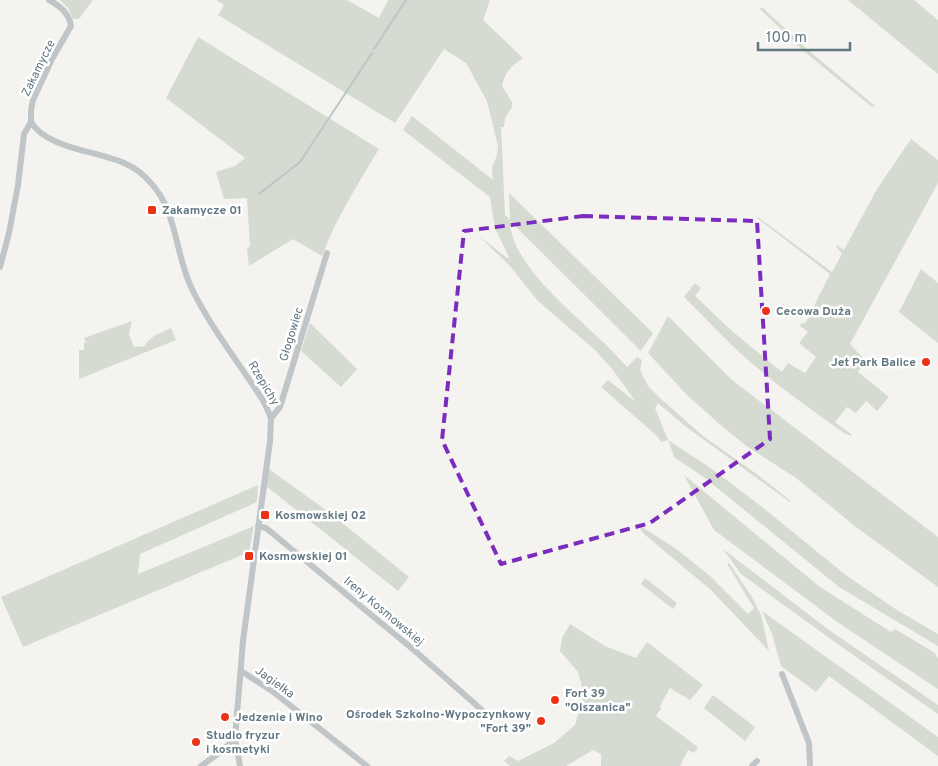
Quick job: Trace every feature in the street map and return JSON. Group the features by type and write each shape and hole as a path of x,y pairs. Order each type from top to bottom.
{"street":[{"name":"Zakamycze","path":"0,266 10,233 24,134 31,122 31,110 52,59 71,26 65,12 49,0"},
{"name":"Rzepichy","path":"31,122 34,128 48,138 124,163 138,171 152,184 159,193 168,213 187,275 200,304 264,402 271,418 270,441 243,641 235,738 240,766"},
{"name":"Głogowiec","path":"271,418 280,407 326,253"},
{"name":"Ireny Kosmowskiej","path":"258,526 266,528 377,618 492,719"},
{"name":"Jagiełka","path":"241,671 272,691 366,766"},
{"path":"782,674 810,742 810,766"},
{"path":"200,766 222,751 235,738"}],"highlighted area":[{"path":"583,216 757,221 770,439 650,523 501,564 442,440 464,231"}],"shaded area":[{"path":"60,0 93,0 79,19 73,19 68,8"},
{"path":"216,0 347,0 379,18 388,0 490,0 483,20 523,58 509,70 502,86 512,102 512,107 505,118 504,127 501,127 505,215 510,220 509,193 653,333 641,351 510,221 513,237 520,254 546,287 627,367 637,357 642,360 640,370 648,386 660,398 703,436 791,501 685,426 658,403 655,408 668,440 661,442 657,436 601,387 608,380 636,402 613,370 595,350 537,300 510,266 478,235 507,258 509,257 495,228 490,197 403,130 412,116 493,180 492,168 498,146 487,101 466,63 444,49 395,123 218,15 224,5"},
{"path":"848,0 914,0 938,20 938,74"},
{"path":"762,7 808,50 875,106 872,107 806,53 760,9"},
{"path":"198,37 379,149 355,188 322,256 293,239 249,266 247,249 250,246 247,198 224,199 216,172 235,166 245,158 166,98"},
{"path":"911,139 938,160 938,183 850,344 865,360 858,372 889,397 877,411 866,401 856,413 847,407 835,422 851,436 820,416 760,371 732,346 684,297 695,283 701,288 695,296 733,332 782,372 788,363 805,373 816,357 799,343 808,332 799,325 806,322 830,274 757,218 832,272 842,254 836,246 844,250 877,189"},
{"path":"921,269 938,283 938,343 899,312"},
{"path":"668,316 732,380 938,537 938,587 856,527 796,478 745,445 688,396 648,353"},
{"path":"132,321 129,334 134,347 146,346 145,344 154,336 171,328 176,340 79,379 79,350 84,350 84,343 86,342 84,338"},
{"path":"310,323 357,369 341,387 301,351"},
{"path":"668,440 712,469 847,576 897,610 938,634 938,646 839,587 705,478 674,457"},
{"path":"269,469 330,513 409,577 398,591 266,486"},
{"path":"684,475 820,587 891,632 895,629 935,653 938,659 938,689 836,621 714,530"},
{"path":"258,485 257,502 140,554 138,574 254,526 249,552 23,647 1,597"},
{"path":"639,527 642,527 675,548 710,576 748,614 754,608 727,564 729,563 752,597 761,615 769,651 711,590 644,534"},
{"path":"723,549 829,630 938,705 938,714 741,574"},
{"path":"645,578 677,603 673,609 641,584"},
{"path":"762,611 938,737 938,756 829,676 816,692 781,666 772,634"},
{"path":"570,624 605,646 636,658 647,642 703,685 690,700 670,688 656,716 698,747 694,753 688,750 680,766 601,766 601,754 593,750 566,766 510,766 504,761 509,756 518,761 554,743 575,725 582,701 582,686 578,672 560,651 562,638"},
{"path":"713,695 755,727 745,741 704,708"}],"waterway":[{"path":"374,49 406,0"},
{"path":"259,194 300,162 372,53"}],"place":[{"name":"Zakamycze 01","path":"152,210"},
{"name":"Cecowa Duża","path":"766,311"},
{"name":"Jet Park Balice","path":"926,362"},
{"name":"Kosmowskiej 02","path":"265,515"},
{"name":"Kosmowskiej 01","path":"249,556"},
{"name":"Fort 39 \"Olszanica\"","path":"555,700"},
{"name":"Jedzenie i Wino","path":"225,717"},
{"name":"Ośrodek Szkolno-Wypoczynkowy \"Fort 39\"","path":"541,721"},
{"name":"Studio fryzur i kosmetyki","path":"196,742"}]}
